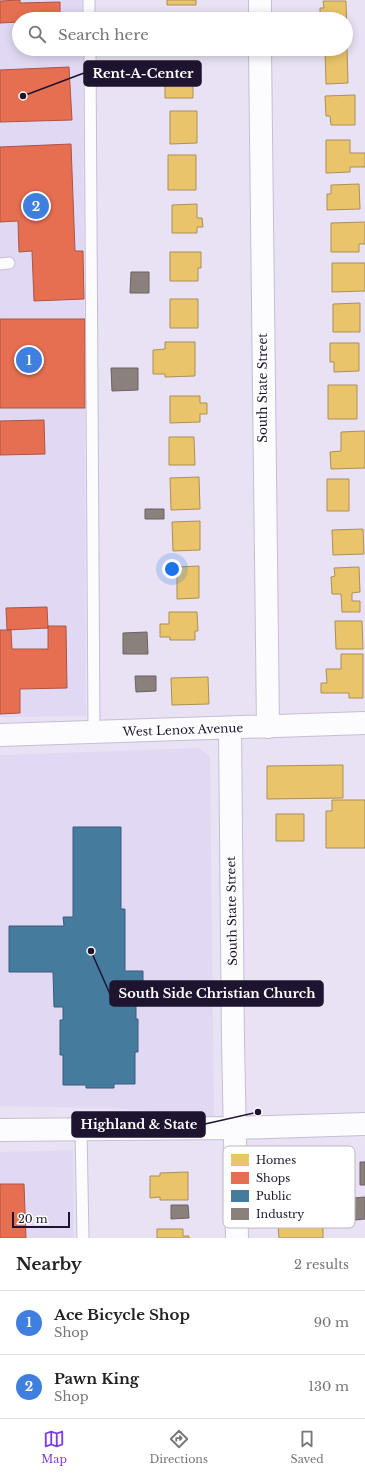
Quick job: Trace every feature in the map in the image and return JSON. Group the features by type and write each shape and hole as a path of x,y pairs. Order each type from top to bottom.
{"street":[{"path":"260,0 260,12"},
{"name":"South State Street","path":"260,56 268,727"},
{"name":"West Lenox Avenue","path":"0,735 365,724"},
{"name":"South State Street","path":"230,729 235,1146"},
{"path":"0,1130 235,1128 365,1124"},
{"name":"South State Street","path":"237,1228 237,1238"}],"lane":[{"path":"89,0 90,12"},
{"path":"90,56 94,732"},
{"path":"81,1129 83,1238"}],"shaded area":[{"path":"0,0 82,0 82,12 12,12 12,56 83,56 86,716 0,717"},
{"path":"199,748 210,757 214,1116 110,1108 0,1106 0,755"},
{"path":"73,1150 74,1238 0,1238 0,1152"}],"building: Homes":[{"path":"167,0 196,0 196,5 167,5"},
{"path":"323,1 346,1 346,12 320,12 320,8 324,8"},
{"path":"325,56 347,56 348,83 326,84"},
{"path":"165,70 196,70 197,84 193,84 193,98 165,98"},
{"path":"355,95 355,125 331,125 330,116 326,116 325,96"},
{"path":"170,111 197,111 197,143 170,144"},
{"path":"326,140 350,140 350,153 365,153 365,167 350,167 350,172 326,173"},
{"path":"168,155 196,155 196,190 168,190"},
{"path":"359,184 360,209 327,210 327,194 331,194 331,185"},
{"path":"197,204 197,218 202,218 203,227 197,227 197,233 172,233 172,205"},
{"path":"365,222 365,244 359,244 359,252 331,252 331,223"},
{"path":"170,252 201,252 201,268 198,268 198,281 170,281"},
{"path":"332,263 365,263 365,291 332,292"},
{"path":"170,299 198,299 198,328 170,328"},
{"path":"360,303 360,332 333,332 333,304"},
{"path":"165,342 195,342 195,376 165,377 165,374 153,374 153,350 165,349"},
{"path":"330,343 359,343 359,371 334,372 334,362 330,362"},
{"path":"328,385 357,385 357,419 328,419"},
{"path":"170,396 200,396 200,403 207,403 207,414 200,414 200,422 170,423"},
{"path":"365,431 365,468 331,469 330,452 341,451 341,432"},
{"path":"169,437 194,437 195,465 169,465"},
{"path":"199,477 200,509 171,510 170,478"},
{"path":"327,479 349,479 349,511 327,511"},
{"path":"200,521 200,550 173,551 172,522"},
{"path":"363,529 364,554 333,555 332,530"},
{"path":"199,566 199,598 177,599 177,567"},
{"path":"359,567 360,592 352,593 352,601 360,601 360,612 342,612 341,594 332,594 331,577 335,576 334,568"},
{"path":"169,612 197,612 198,631 195,631 195,640 170,640 170,637 160,637 160,624 169,624"},
{"path":"335,621 362,621 363,649 336,649"},
{"path":"341,654 363,654 363,698 349,698 349,693 321,693 321,683 327,683 326,669 341,669"},
{"path":"208,677 209,704 172,705 171,678"},
{"path":"343,765 343,798 267,799 267,766"},
{"path":"332,800 365,800 365,848 326,848 326,811 332,811"},
{"path":"276,814 304,814 304,841 276,841"},
{"path":"188,1172 188,1200 160,1200 160,1197 150,1198 150,1176 160,1176 160,1173"},
{"path":"278,1228 323,1228 323,1238 279,1238"},
{"path":"157,1229 183,1229 183,1236 189,1236 189,1238 157,1238"}],"building: Shops":[{"path":"20,0 20,3 60,2 60,12 12,12 12,22 0,23 0,1"},
{"path":"69,67 72,120 0,122 0,70"},
{"path":"71,144 75,251 83,251 84,299 34,301 32,251 19,252 18,221 0,222 0,147"},
{"path":"0,319 85,319 85,408 0,408"},
{"path":"44,420 45,454 0,455 0,421"},
{"path":"47,607 48,628 7,630 6,608"},
{"path":"48,626 66,626 67,688 20,689 20,713 0,714 0,630 11,630 12,649 48,649"},
{"path":"0,1184 24,1184 26,1238 0,1238"}],"building: Public":[{"path":"73,827 121,827 121,909 125,909 125,971 143,971 143,1004 136,1004 136,1019 138,1019 138,1052 135,1052 135,1084 114,1084 114,1088 86,1088 86,1085 63,1085 63,1055 60,1055 60,1020 63,1020 63,1007 54,1007 53,972 9,972 9,926 64,926 63,917 73,917"}],"building: Industry":[{"path":"131,272 149,272 149,293 130,293"},
{"path":"111,368 138,368 138,390 112,391"},
{"path":"145,509 164,509 164,519 145,519"},
{"path":"147,632 148,654 123,654 123,633"},
{"path":"135,676 156,676 156,691 136,692"},
{"path":"360,1162 365,1162 365,1185 360,1185"},
{"path":"365,1197 365,1219 355,1220 355,1198"},
{"path":"171,1205 188,1205 189,1218 171,1219"}],"place":[{"name":"Rent-A-Center","path":"23,96"},
{"name":"Pawn King","path":"36,206"},
{"name":"Ace Bicycle Shop","path":"29,360"},
{"name":"South Side Christian Church","path":"91,951"},
{"name":"Highland & State","path":"258,1112"}]}
